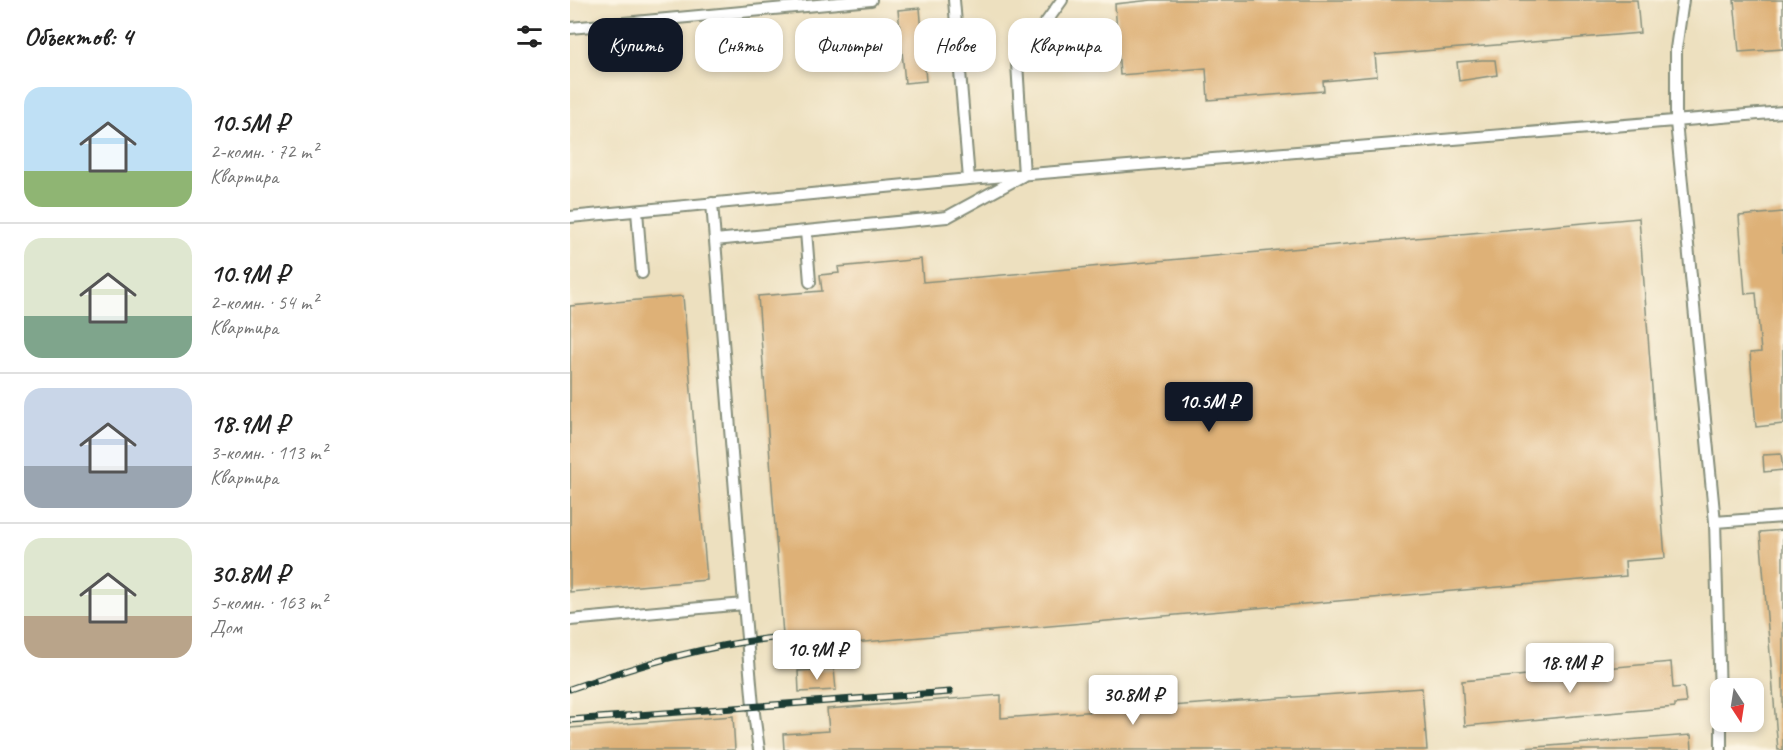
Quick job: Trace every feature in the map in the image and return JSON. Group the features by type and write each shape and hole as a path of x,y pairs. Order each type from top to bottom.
{"lane":[{"path":"570,28 872,0"},
{"path":"954,0 969,179"},
{"path":"1024,175 1017,63 1062,0"},
{"path":"1683,0 1676,49 1676,122 1715,522 1719,678"},
{"path":"570,217 969,179 1783,112"},
{"path":"715,240 947,218 1024,175"},
{"path":"712,203 744,604 759,750"},
{"path":"637,210 642,273"},
{"path":"806,231 810,282"},
{"path":"1715,522 1783,517"},
{"path":"570,620 744,604"},
{"path":"1721,732 1721,750"}],"building":[{"path":"1152,0 1637,0 1640,33 1375,55 1377,76 1323,81 1324,91 1208,100 1206,68 1120,75 1120,72 1122,72 1122,18 1116,18 1115,4"},
{"path":"1734,0 1783,0 1783,49 1739,52"},
{"path":"920,8 921,18 914,18 914,72 925,72 926,81 905,83 902,18 899,18 898,10"},
{"path":"1495,60 1497,75 1459,81 1457,62"},
{"path":"1783,212 1783,424 1756,427 1750,353 1761,352 1756,293 1745,294 1739,216"},
{"path":"1639,218 1665,558 1625,561 1626,576 784,649 758,296 822,291 820,275 839,273 838,267 921,259 923,282"},
{"path":"683,296 707,580 570,592 570,306"},
{"path":"1781,454 1783,470 1764,472 1763,455"},
{"path":"1783,530 1783,750 1778,750 1760,532"},
{"path":"1671,662 1673,688 1684,687 1686,703 1675,704 1675,707 1465,726 1462,681"},
{"path":"834,669 836,690 799,692 798,671"},
{"path":"1422,688 1427,750 784,750 783,734 829,731 827,709 1001,695 1001,718"},
{"path":"733,716 735,750 570,750 570,728"},
{"path":"1691,735 1692,750 1525,750 1524,748"}],"railway":[{"path":"570,689 701,650 782,637"},
{"path":"570,720 950,692"}]}
